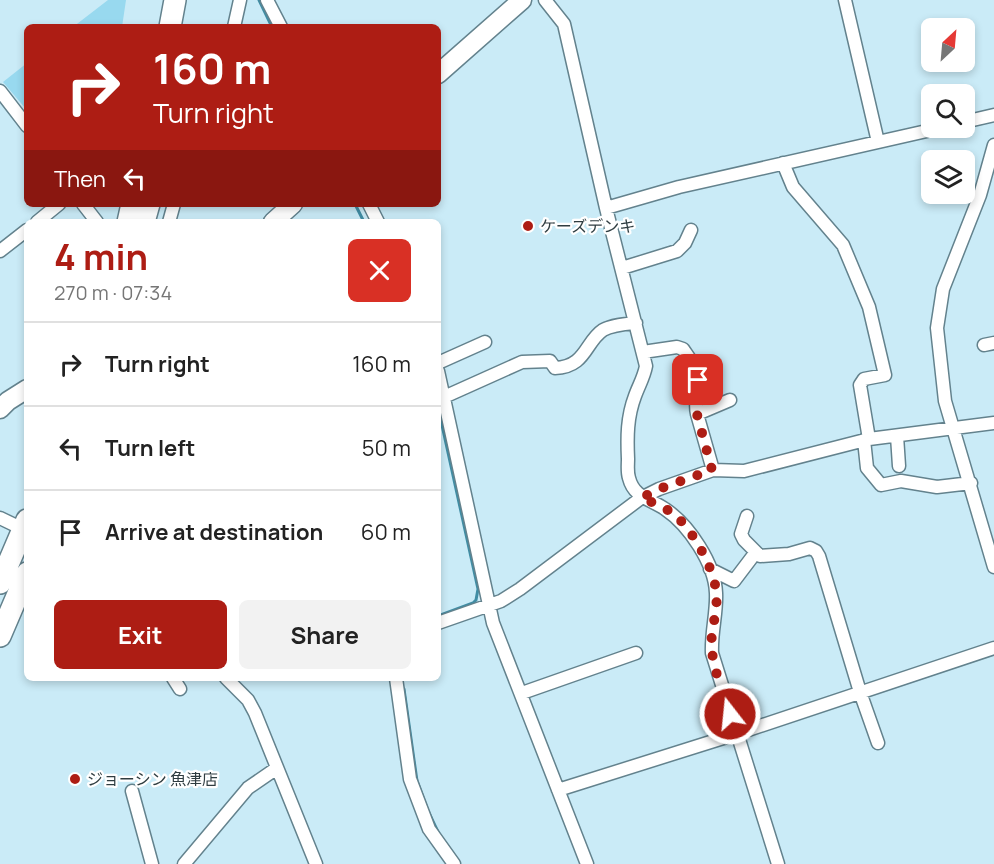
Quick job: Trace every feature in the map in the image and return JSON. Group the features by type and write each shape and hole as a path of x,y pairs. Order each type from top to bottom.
{"highway":[{"path":"171,24 175,0"},
{"path":"184,24 188,0"},
{"path":"0,583 24,531"},
{"path":"0,636 24,580"}],"main road":[{"path":"441,71 522,0"},
{"path":"276,219 290,207"},
{"path":"3,401 24,390"}],"street":[{"path":"235,24 240,0"},
{"path":"267,0 279,24"},
{"path":"545,0 564,24 606,208 646,366 645,376 634,396 626,432 629,479 641,498 662,507 678,518 705,556 716,591 716,610 711,632 712,653 778,864"},
{"path":"845,0 878,142"},
{"path":"0,91 24,119"},
{"path":"975,119 994,115"},
{"path":"606,208 679,187 921,132"},
{"path":"994,145 980,195 943,289 937,327 945,401 994,567"},
{"path":"783,163 793,187 843,245 869,307 885,375 864,379 860,385 867,440 867,468 881,484 901,481 936,487 971,483"},
{"path":"41,219 55,207"},
{"path":"85,207 95,219"},
{"path":"622,268 677,251 685,243 691,230"},
{"path":"0,251 24,232"},
{"path":"587,864 493,623 442,404 522,362 550,361 555,368 567,366 579,360 600,332 618,325 636,323"},
{"path":"441,362 485,342"},
{"path":"643,352 677,347 683,349 696,371 698,380 695,407 712,470"},
{"path":"697,414 730,400"},
{"path":"441,623 501,601 641,498 659,489 712,470 728,472 756,469 867,440 994,423"},
{"path":"897,436 899,466"},
{"path":"747,516 741,534 760,556 789,554 810,548 816,551 878,743"},
{"path":"982,524 994,517"},
{"path":"0,518 24,526"},
{"path":"710,569 734,582 756,552"},
{"path":"558,790 736,734 994,648"},
{"path":"522,693 636,653"},
{"path":"229,681 248,700 316,864"},
{"path":"396,681 410,779 429,830 454,864"},
{"path":"184,864 248,788 277,768"},
{"path":"132,791 152,864"}],"shaded area":[{"path":"108,0 126,0 122,24 77,24"},
{"path":"24,65 24,107 3,82"}],"waterway":[{"path":"259,0 271,24"},
{"path":"356,207 362,219"},
{"path":"441,421 478,589 476,600 473,603 441,615"},
{"path":"404,689 417,781 440,836"}],"place":[{"name":"ケーズデンキ","path":"528,226"},
{"name":"ジョーシン 魚津店","path":"75,779"}],"route":[{"path":"698,380 695,407 712,470 641,498 662,507 678,518 705,556 716,591 716,610 711,632 712,653 730,714"}]}
